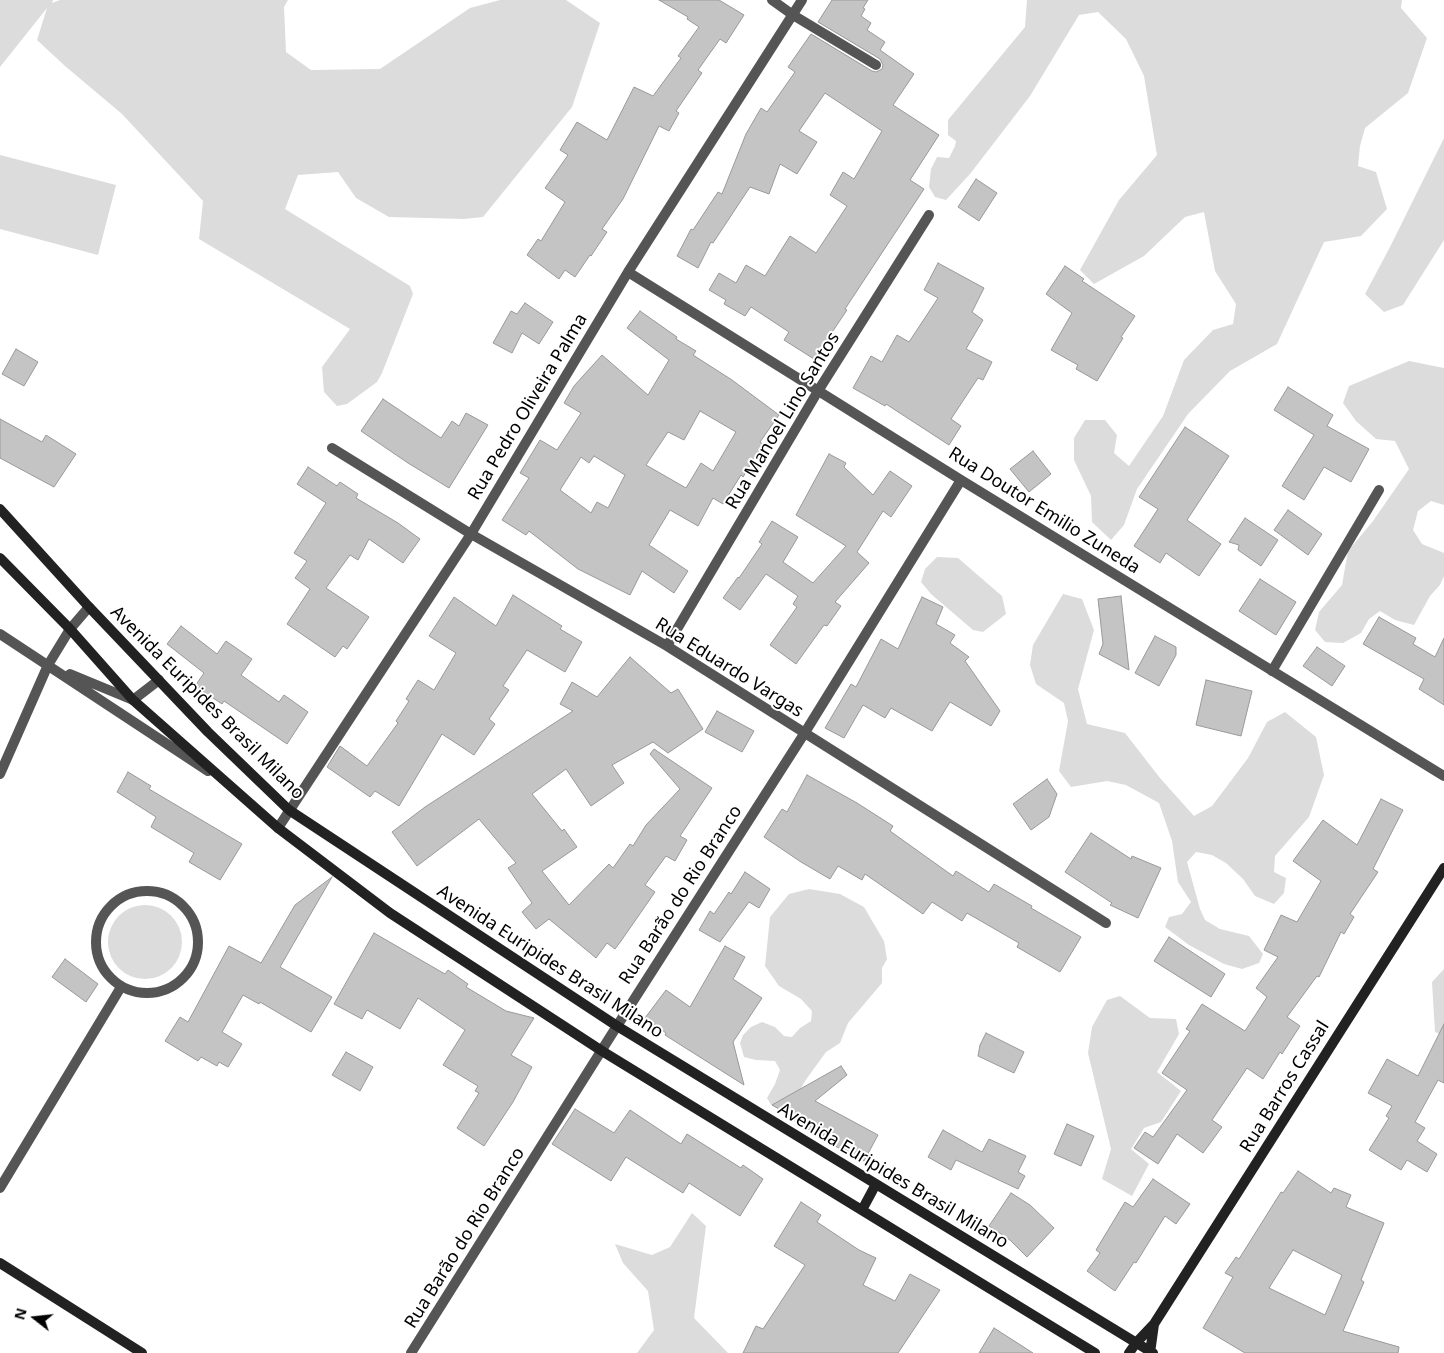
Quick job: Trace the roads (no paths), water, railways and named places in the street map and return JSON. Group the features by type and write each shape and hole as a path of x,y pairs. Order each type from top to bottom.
{"main road":[{"name":"Avenida Euripides Brasil Milano","path":"0,509 89,607 208,732 289,810 617,1026 1151,1353"},
{"path":"0,558 70,629 133,700 278,828 390,913 602,1051 1095,1353"},
{"name":"Rua Barros Cassal","path":"1129,1353 1154,1324 1444,868"},
{"path":"862,1210 876,1184"},
{"path":"0,1263 142,1353"},
{"name":"Rua Barros Cassal","path":"1151,1353 1154,1324"}],"street":[{"path":"772,0 793,15 876,65"},
{"name":"Rua Pedro Oliveira Palma","path":"278,828 471,534 628,272 802,0"},
{"name":"Rua Manoel Lino Santos","path":"666,646 818,392 929,215"},
{"name":"Rua Doutor Emilio Zuneda","path":"628,272 818,392 1444,776"},
{"name":"Rua Eduardo Vargas","path":"332,448 471,534 666,646 1106,922"},
{"name":"Rua Barão do Rio Branco","path":"411,1353 804,734 961,480"},
{"path":"1272,671 1379,490"},
{"path":"0,774 48,665 70,629 89,607"},
{"path":"0,634 233,787"},
{"path":"48,665 133,700 159,680"},
{"path":"151,891 168,895 182,904 192,918 198,933 198,950 193,966 182,980 169,989 152,994 136,993 120,987 107,976 98,961 95,944 98,926 106,911 118,899 134,892 151,891"},
{"path":"0,1188 120,987"}]}
